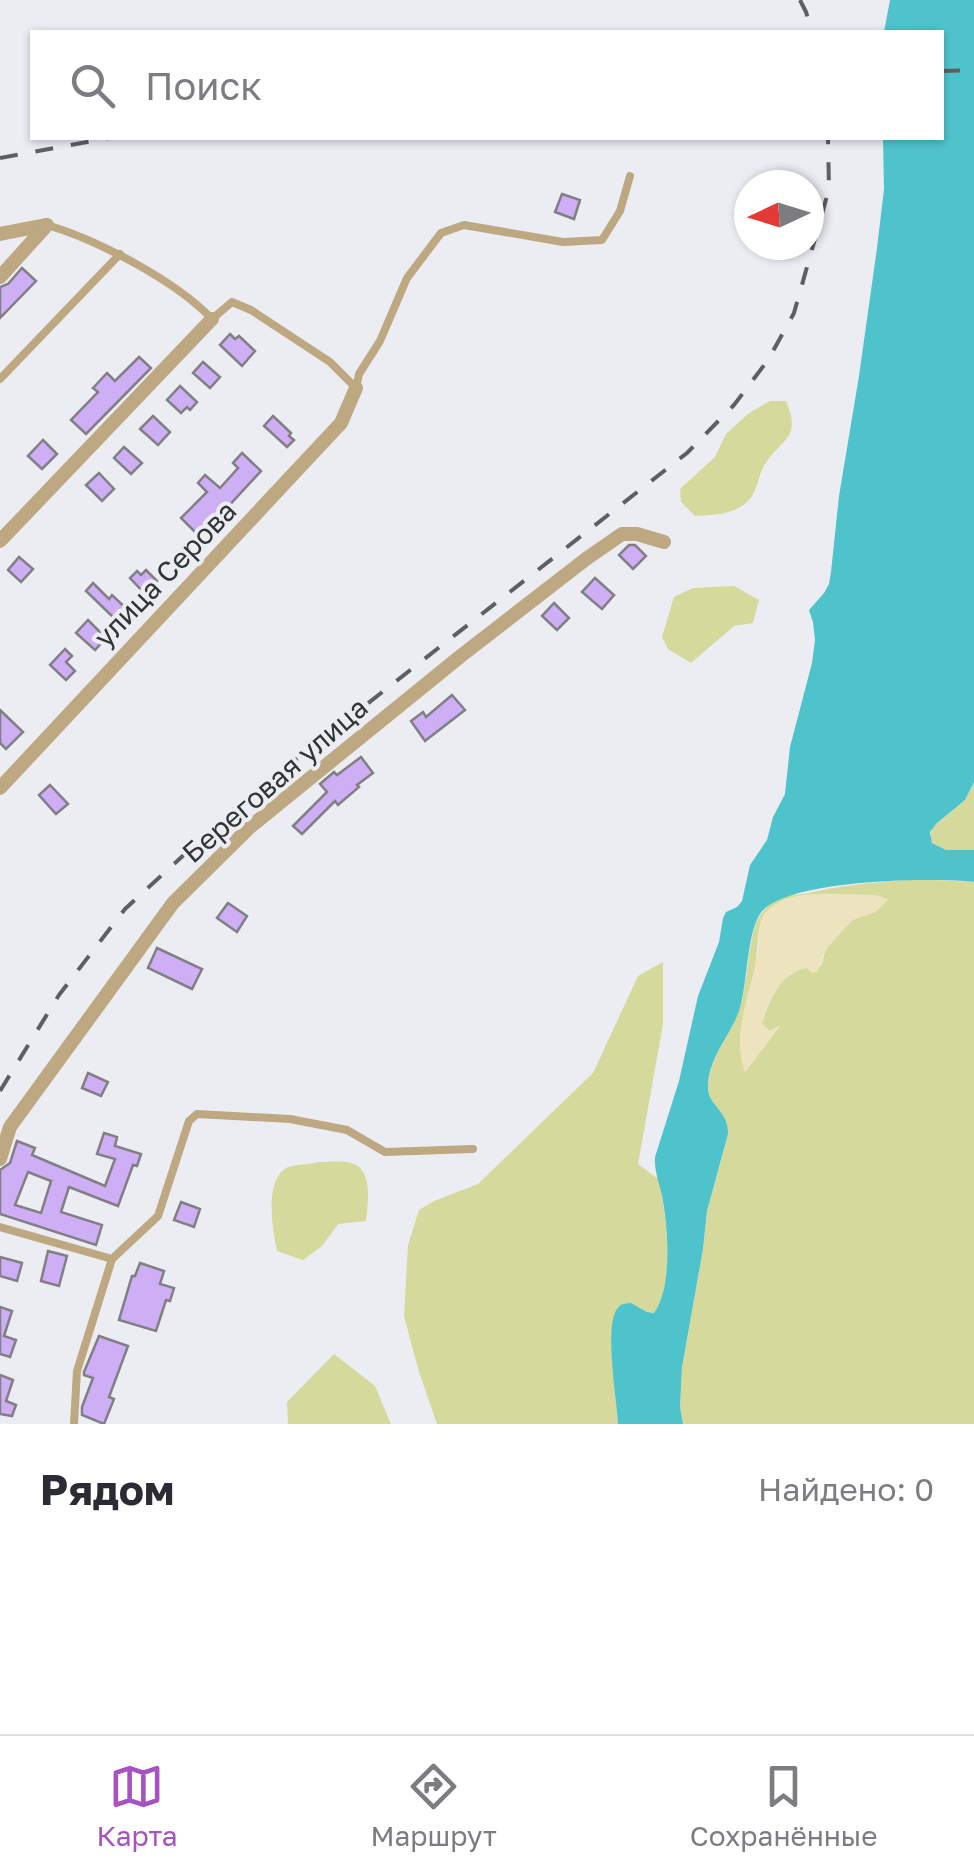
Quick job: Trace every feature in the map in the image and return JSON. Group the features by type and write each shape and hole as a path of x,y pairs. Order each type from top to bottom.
{"street":[{"path":"0,234 46,225"},
{"path":"0,277 46,225"},
{"path":"0,541 212,319"},
{"name":"улица Серова","path":"0,788 342,423 356,388"},
{"name":"Береговая улица","path":"0,1158 10,1127 173,903 250,827 462,656 622,534 664,542"}],"lane":[{"path":"356,388 359,374 380,341 408,278 440,233 464,226 563,242 602,240 620,211 630,176"},
{"path":"46,225 120,254 199,304 212,319 232,302 250,310 330,362 356,388"},
{"path":"0,379 120,254"},
{"path":"74,1424 77,1372 112,1259 158,1216 189,1122 197,1114 290,1119 346,1130 386,1152 473,1148"},
{"path":"0,1227 112,1259"}],"green space":[{"path":"770,401 786,401 791,431 765,464 751,497 730,512 695,516 681,502 680,489 715,457 726,434"},
{"path":"734,586 759,600 753,623 734,626 691,663 668,649 662,637 674,597 693,588"},
{"path":"974,782 974,850 937,847 931,837 932,828 965,800"},
{"path":"917,879 974,882 974,1424 683,1424 682,1367 707,1211 728,1134 725,1120 709,1094 709,1077 739,1009 757,922 768,906 783,897","holes":["875,895 887,900 875,912 852,920 826,949 821,966 799,969 784,980 770,1001 762,1024 770,1031 779,1027 746,1071 759,928 798,896"]},
{"path":"663,962 663,1024 638,1164 658,1179 667,1234 667,1269 655,1313 631,1303 612,1356 618,1424 437,1424 404,1316 408,1245 419,1210 478,1184 593,1073 638,976"},
{"path":"346,1162 360,1168 368,1190 366,1221 338,1224 322,1246 303,1260 277,1251 272,1193 280,1173 288,1167"},
{"path":"334,1354 375,1386 391,1424 288,1424 287,1402"}],"sand":[{"path":"875,895 888,899 875,912 853,920 843,930 826,949 817,972 811,973 807,968 798,971 777,989 762,1024 769,1031 781,1025 745,1072 741,1027 764,914 775,904 796,896"}],"water":[{"path":"890,0 974,0 974,782 965,800 930,832 932,843 946,850 974,850 974,882 894,881 827,887 774,902 760,914 752,935 739,1011 709,1078 711,1100 725,1120 728,1134 707,1211 682,1367 683,1424 618,1424 611,1347 613,1318 621,1305 631,1303 654,1313 660,1302 667,1240 655,1157 723,918 742,901 750,865 767,840 785,794 790,747 815,640 809,610 829,584 877,248 884,189 883,140 944,140 944,30 884,30"}],"building":[{"path":"562,194 580,200 574,219 555,212"},
{"path":"22,268 36,281 0,318 0,287"},
{"path":"230,334 235,339 239,336 255,351 242,366 220,345"},
{"path":"139,357 151,368 86,434 71,420 98,392 93,388 107,373 115,381"},
{"path":"203,362 220,377 210,388 193,373"},
{"path":"180,386 197,402 181,413 167,400"},
{"path":"153,416 170,432 158,445 140,429"},
{"path":"273,416 291,433 289,436 294,440 287,447 264,426"},
{"path":"43,440 57,454 42,469 28,456"},
{"path":"124,447 142,463 131,474 114,458"},
{"path":"242,453 261,471 200,537 181,518 207,492 198,483 205,475 220,488 238,468 233,463"},
{"path":"99,473 114,489 102,501 86,485"},
{"path":"629,545 635,545 646,556 633,569 619,555"},
{"path":"19,557 33,569 21,582 8,570"},
{"path":"146,570 157,581 145,594 130,578 137,571 141,575"},
{"path":"595,578 614,595 602,609 582,592"},
{"path":"93,583 128,610 117,621 86,591"},
{"path":"554,603 569,618 557,630 542,616"},
{"path":"88,620 106,638 95,650 76,633"},
{"path":"65,649 72,656 66,662 75,671 66,680 50,665"},
{"path":"452,695 465,710 425,741 411,721 423,712 426,717"},
{"path":"0,710 23,732 6,749 0,743"},
{"path":"361,757 373,773 338,805 335,801 302,834 293,826 327,792 320,784"},
{"path":"50,785 68,804 56,814 39,795"},
{"path":"228,903 247,916 237,932 217,918"},
{"path":"157,948 202,969 192,989 148,968"},
{"path":"88,1073 108,1082 101,1096 82,1088"},
{"path":"104,1133 117,1137 115,1146 141,1154 118,1206 69,1187 61,1212 102,1225 96,1245 0,1214 0,1170 10,1163 17,1141 35,1148 32,1155 105,1186 115,1159 97,1154","holes":["28,1172 51,1181 41,1213 15,1205"]},
{"path":"181,1202 200,1209 194,1227 174,1220"},
{"path":"48,1251 67,1256 59,1286 41,1281"},
{"path":"0,1257 22,1263 17,1281 0,1276"},
{"path":"140,1263 164,1271 160,1284 174,1288 156,1331 119,1320 132,1276"},
{"path":"0,1307 12,1311 4,1336 16,1340 10,1357 0,1354"},
{"path":"99,1336 128,1346 109,1397 114,1399 104,1424 82,1415 93,1378 84,1372"},
{"path":"0,1375 13,1380 6,1401 16,1405 12,1416 0,1414"}],"railway":[{"path":"800,0 811,30"},
{"path":"944,71 974,70"},
{"path":"0,158 98,140"},
{"path":"0,1091 59,995 125,909 237,806 687,453 734,405 768,360 794,313 829,189 828,140"}]}
